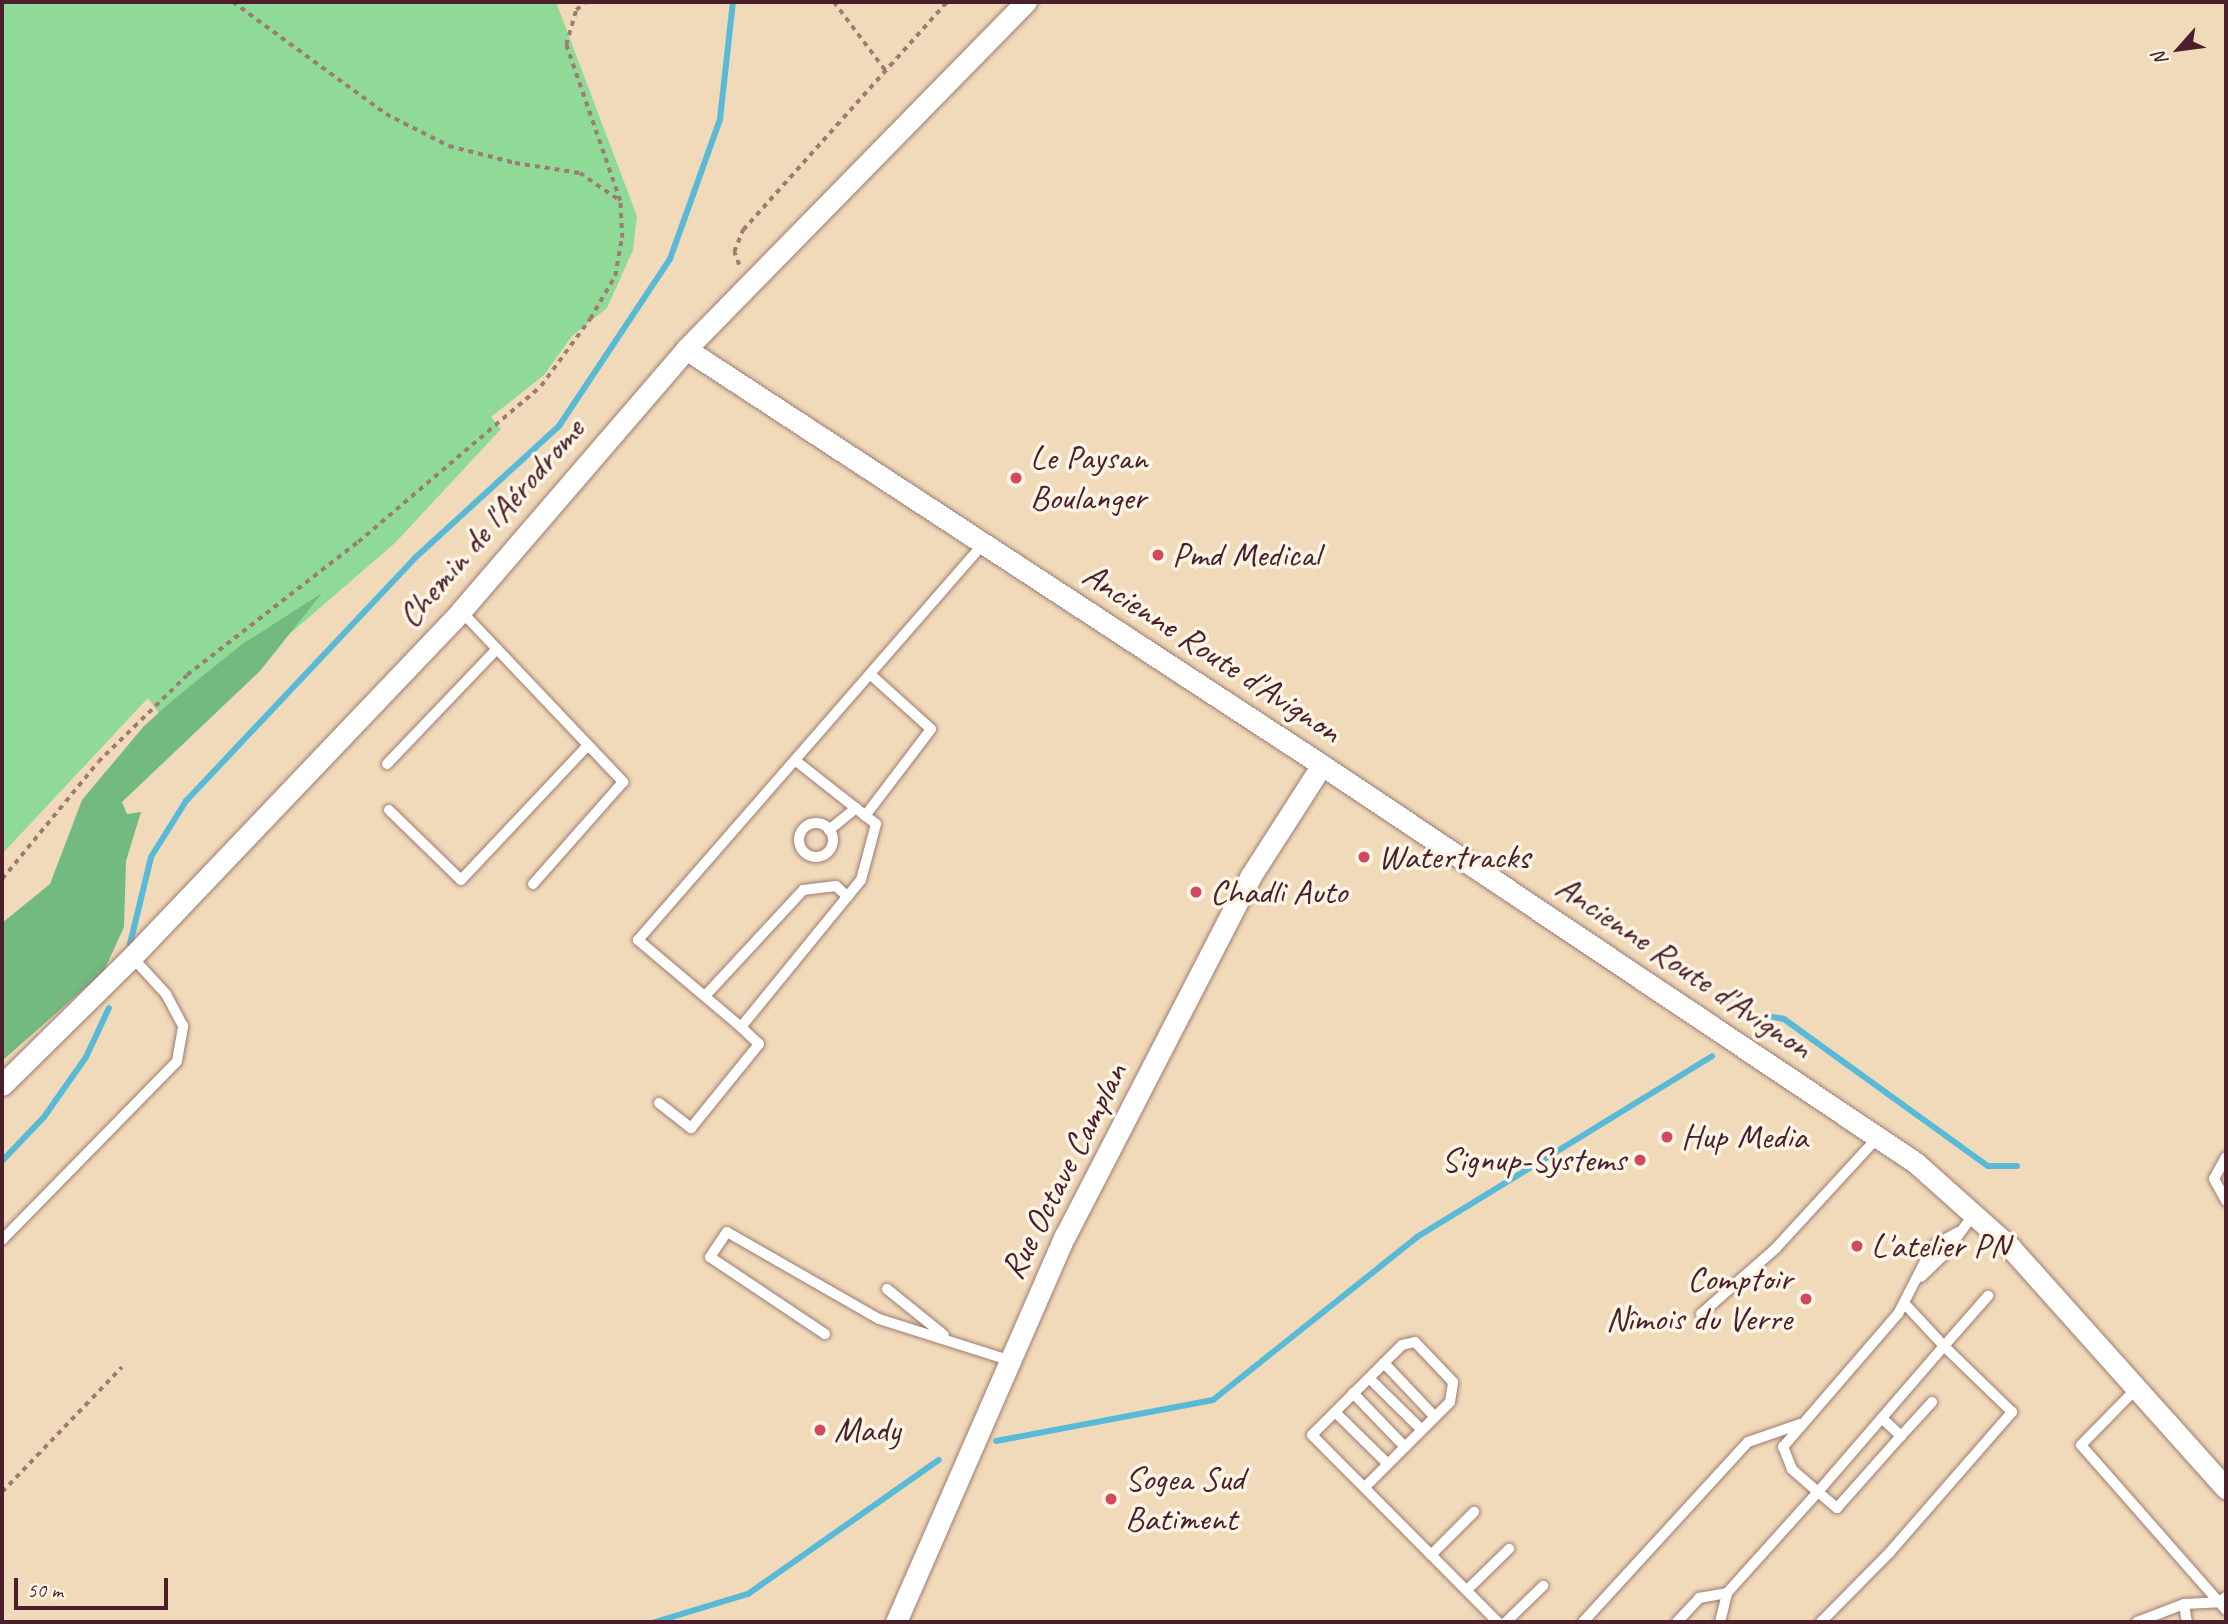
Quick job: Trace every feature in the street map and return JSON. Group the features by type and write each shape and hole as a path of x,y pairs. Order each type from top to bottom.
{"street":[{"name":"Chemin de l'Aérodrome","path":"2,1085 132,957 461,611 686,349 1026,2"},
{"name":"Ancienne Route d'Avignon","path":"686,349 1322,765 1916,1163 2010,1247 2226,1489"},
{"name":"Rue Octave Camplan","path":"896,1622 1008,1360 1065,1236 1250,877 1322,765"}],"lane":[{"path":"659,1103 691,1128 759,1044 638,940 984,543"},
{"path":"461,611 623,782 533,884"},
{"path":"387,764 497,649"},
{"path":"830,830 860,812 931,729 871,675"},
{"path":"389,810 461,880 588,745"},
{"path":"741,1027 862,880 876,824 796,761"},
{"path":"705,996 803,890 836,886 848,897"},
{"path":"2,1240 177,1061 183,1026 166,994 132,957"},
{"path":"1701,1314 1776,1248 1878,1137"},
{"path":"2226,1157 2214,1179 2226,1201"},
{"path":"1932,1402 1837,1508 1792,1469 1783,1447 1904,1303 1913,1283 1943,1256 1958,1232 1974,1214"},
{"path":"825,1334 710,1257 727,1232 879,1319 949,1338 1008,1360"},
{"path":"887,1289 949,1338"},
{"path":"1720,1622 1727,1593 1987,1296"},
{"path":"1821,1622 1890,1552 2012,1412 1904,1303"},
{"path":"1364,1487 1450,1402 1453,1382 1415,1342 1402,1345 1312,1435 1498,1622"},
{"path":"1384,1363 1435,1417"},
{"path":"1369,1377 1422,1430"},
{"path":"2136,1388 2081,1445 2224,1603"},
{"path":"1353,1394 1405,1447"},
{"path":"1335,1412 1388,1464"},
{"path":"1882,1419 1900,1436"},
{"path":"1583,1622 1748,1442 1803,1423"},
{"path":"1432,1555 1474,1512"},
{"path":"1466,1590 1509,1549"},
{"path":"1506,1622 1543,1586"},
{"path":"1677,1622 1699,1598 1727,1593"},
{"path":"2137,1622 2184,1604 2224,1603"},
{"path":"2184,1604 2187,1622"}],"path":[{"path":"233,2 386,114 449,146 515,163 580,173 620,201"},
{"path":"2,879 98,762 187,675 358,542 541,386 590,319 615,276 622,237 620,201 566,45 576,10 586,2"},
{"path":"834,2 886,71"},
{"path":"747,287 734,252 743,230 947,2"},
{"path":"2,1492 122,1367"}],"green space":[{"path":"2,2 556,2 637,216 633,250 607,308 572,336 544,375 491,417 501,429 395,543 227,688 168,726 148,698 2,854"},
{"path":"322,593 260,671 122,802 127,814 141,812 126,861 124,927 104,971 2,1061 2,923 50,884 82,800 144,726 173,700 241,645"}],"waterway":[{"path":"130,944 151,857 186,801 416,557 559,426 670,259 720,119 733,2"},
{"path":"2,1161 44,1117 86,1057 109,1008"},
{"path":"1766,1016 1784,1019 1988,1166 2017,1166"},
{"path":"996,1441 1213,1400 1417,1237 1712,1056"},
{"path":"655,1622 748,1594 939,1460"}],"place":[{"name":"Le Paysan Boulanger","path":"1016,478"},
{"name":"Pmd Medical","path":"1158,555"},
{"name":"Watertracks","path":"1364,857"},
{"name":"Chadli Auto","path":"1196,892"},
{"name":"Hup Media","path":"1667,1137"},
{"name":"Signup-Systems","path":"1640,1160"},
{"name":"L'atelier PN","path":"1857,1246"},
{"name":"Comptoir Nîmois du Verre","path":"1806,1299"},
{"name":"Mady","path":"820,1430"},
{"name":"Sogea Sud Batiment","path":"1111,1499"}]}
